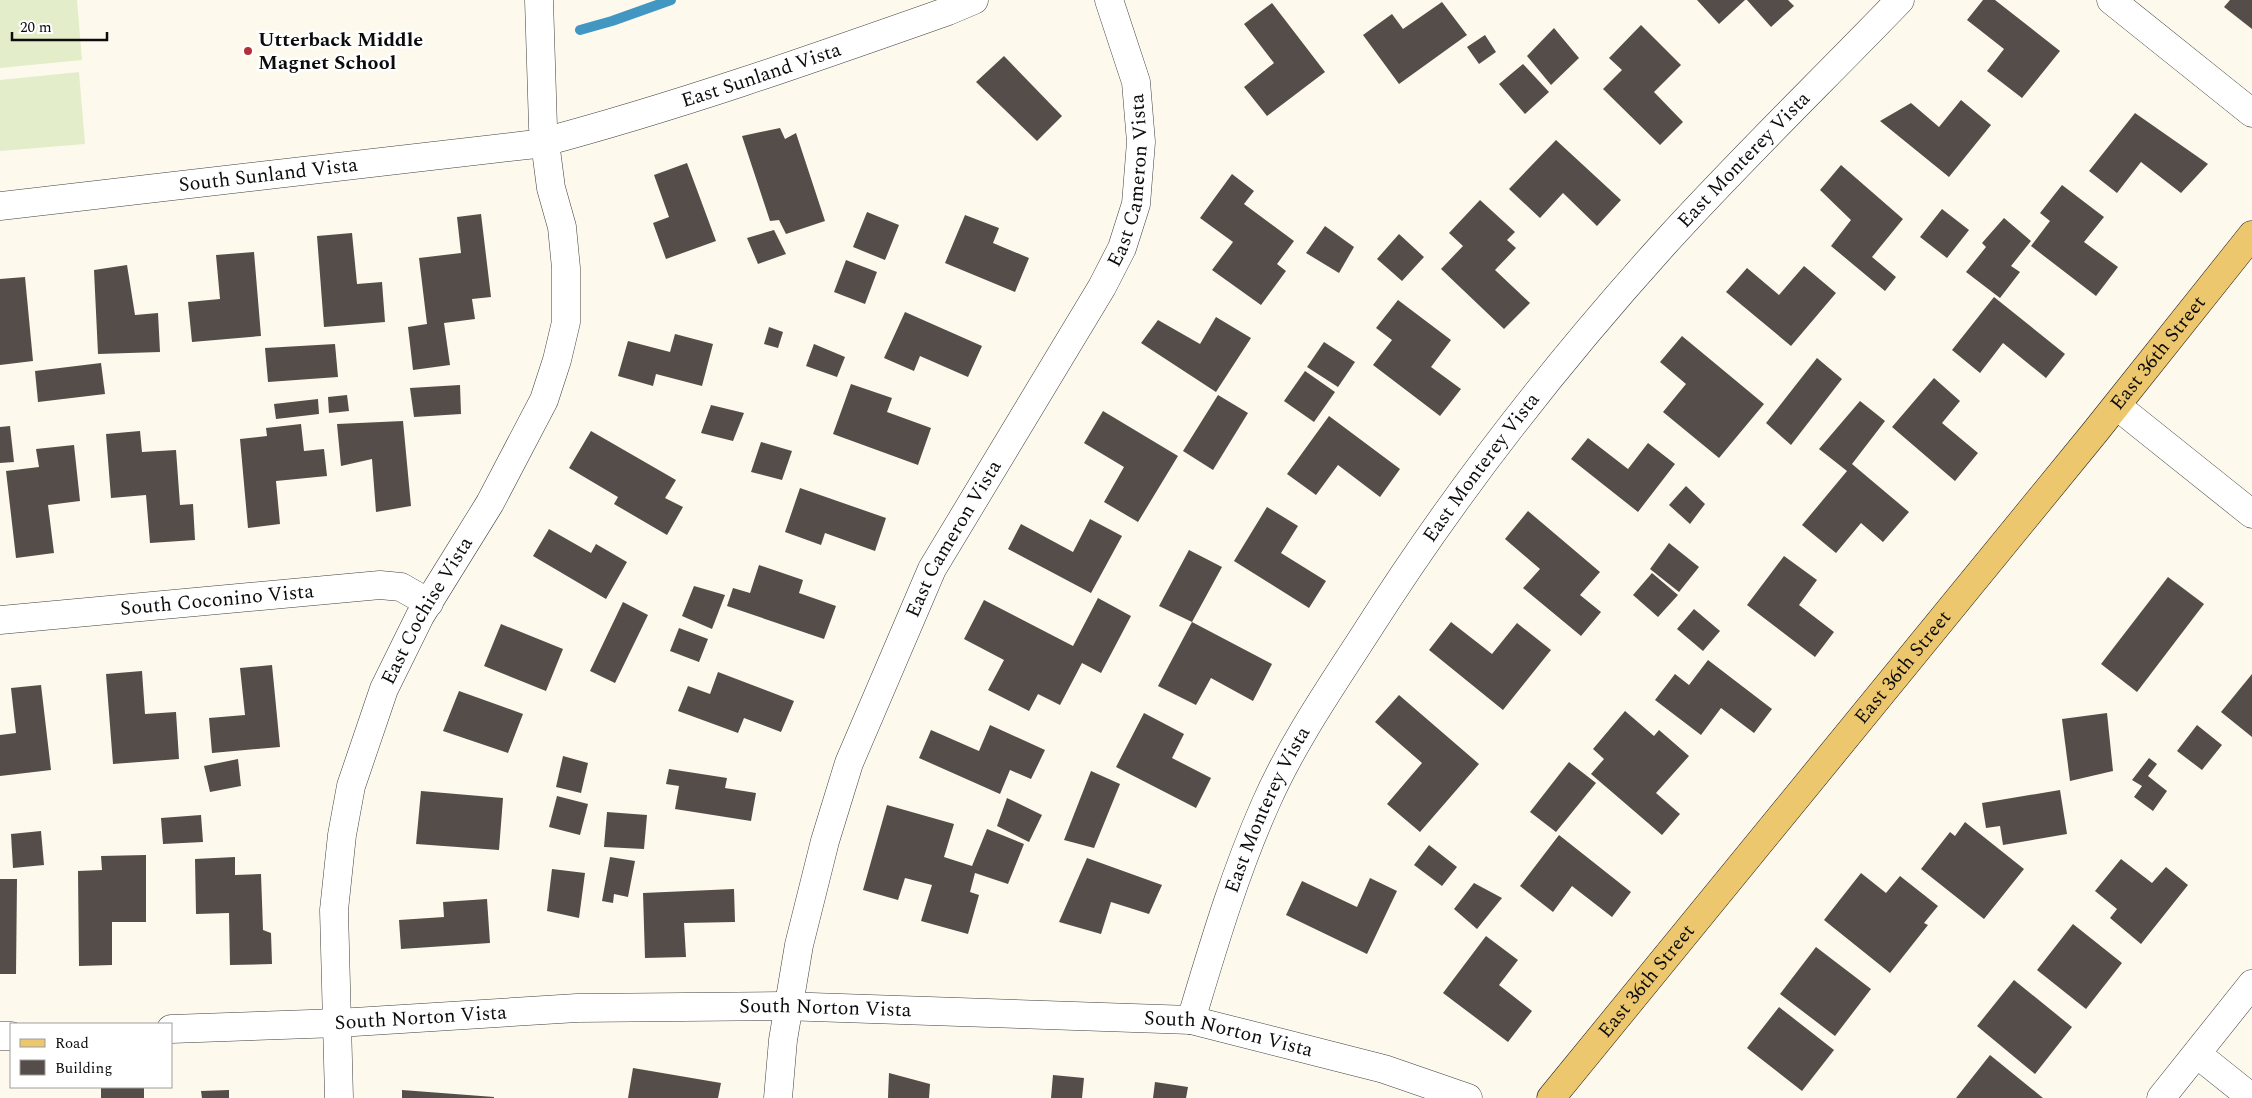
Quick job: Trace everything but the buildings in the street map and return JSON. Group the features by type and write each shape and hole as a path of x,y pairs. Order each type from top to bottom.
{"main road":[{"name":"East 36th Street","path":"1551,1098 2117,406 2252,235"}],"street":[{"path":"539,0 540,143"},
{"name":"East Sunland Vista","path":"540,143 765,75 948,11 974,0"},
{"name":"East Cameron Vista","path":"778,1098 783,1040 799,945 825,841 849,763 932,569 1102,288 1122,248 1131,221 1136,204 1141,142 1136,82 1109,0"},
{"name":"East Monterey Vista","path":"1191,1020 1226,901 1266,803 1300,736 1384,604 1459,496 1550,378 1664,244 1900,0"},
{"path":"2111,0 2252,113"},
{"name":"South Sunland Vista","path":"0,206 540,143"},
{"name":"East Cochise Vista","path":"339,1098 334,910 342,835 351,786 384,689 428,602 490,503 544,400 557,360 566,322 566,268 562,227 540,143"},
{"path":"2117,406 2252,514"},
{"name":"South Coconino Vista","path":"0,620 380,585 401,586 428,602"},
{"path":"2161,1098 2252,984"},
{"name":"South Norton Vista","path":"172,1029 338,1022 577,1008 789,1007 1191,1020 1384,1069 1468,1098"},
{"path":"2197,1054 2252,1098"}],"green space":[{"path":"0,0 77,0 82,60 0,68"},
{"path":"79,72 85,144 0,151 0,80"}],"waterway":[{"path":"580,30 671,0"}],"place":[{"name":"Utterback Middle Magnet School","path":"248,51"}]}
